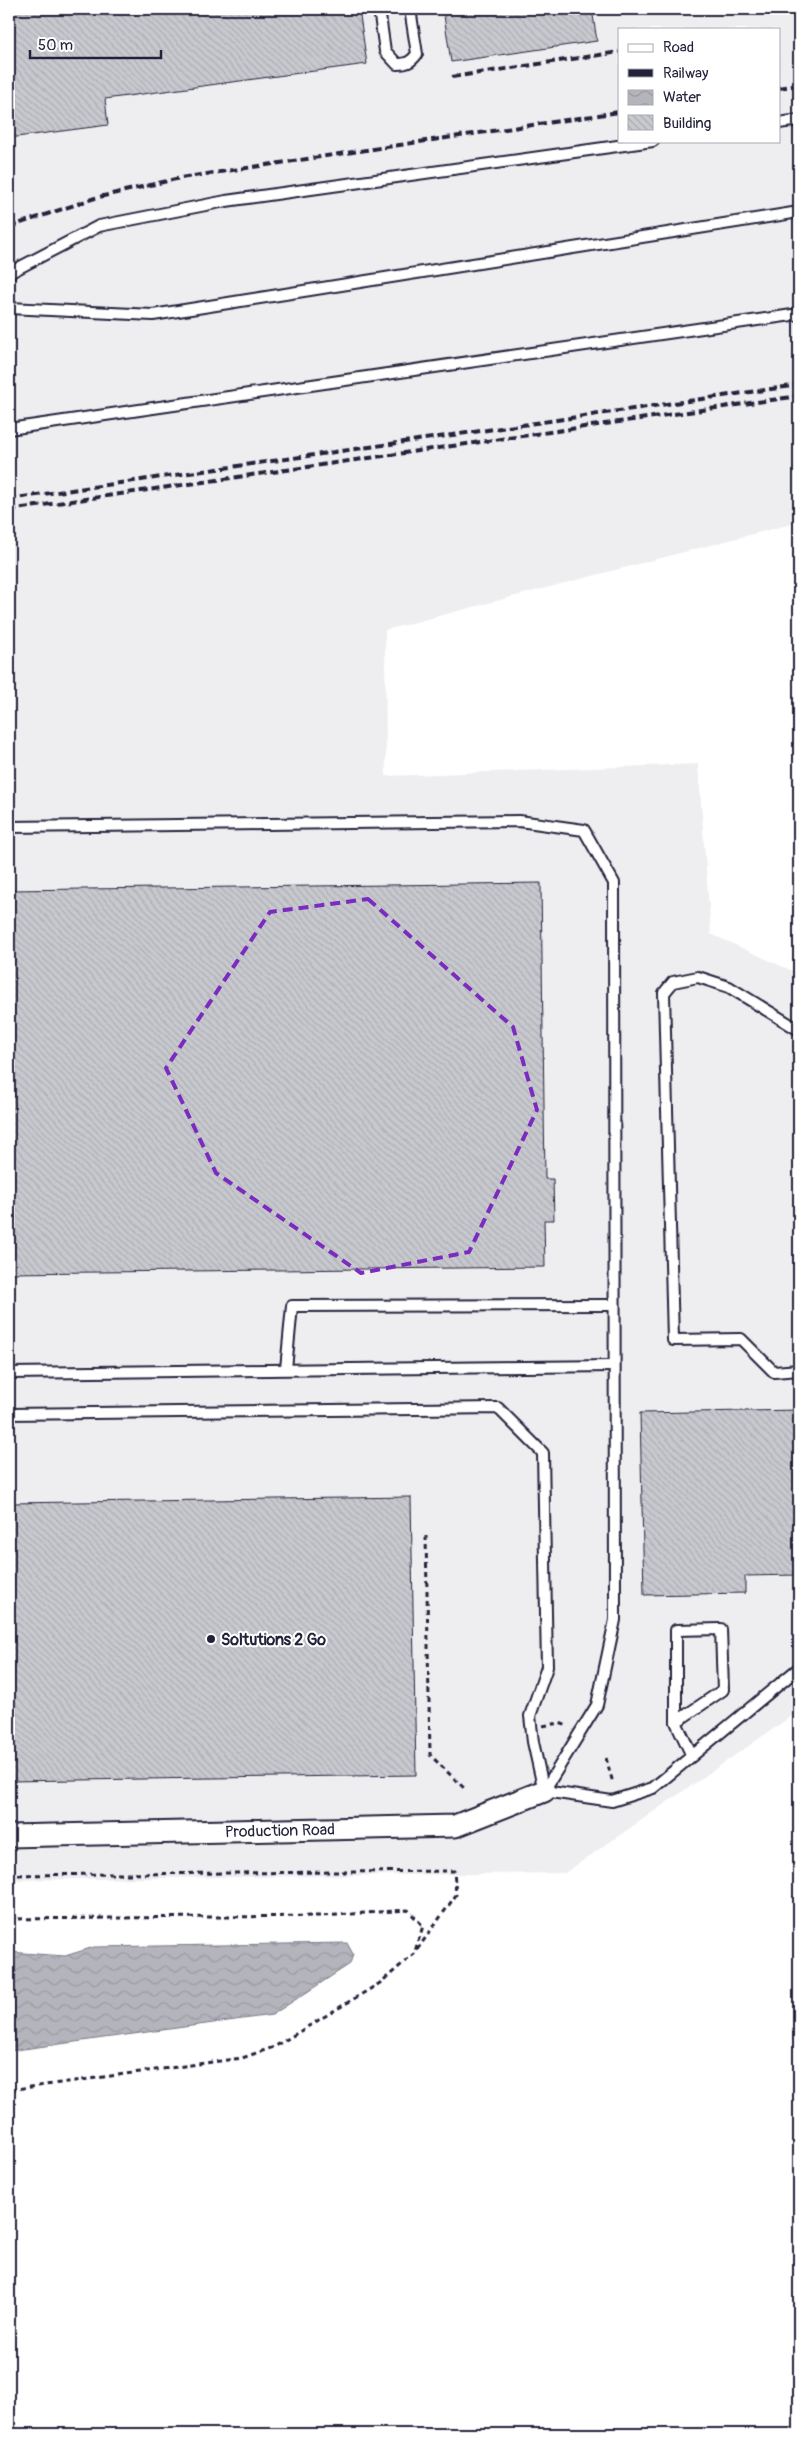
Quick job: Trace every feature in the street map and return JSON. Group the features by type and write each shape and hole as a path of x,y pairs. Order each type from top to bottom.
{"street":[{"name":"Production Road","path":"9,1836 455,1826 544,1792"}],"lane":[{"path":"379,9 384,51 397,64 412,61 417,54 410,9"},
{"path":"780,123 799,120"},
{"path":"9,273 99,226 118,222 226,200 645,142"},
{"path":"9,308 153,315 799,212"},
{"path":"9,429 799,314"},
{"path":"9,827 519,821 584,830 614,883 613,1366 615,1620 597,1705 544,1792"},
{"path":"799,1030 729,987 698,978 673,982 664,993 673,1340 741,1339 774,1372 799,1370"},
{"path":"286,1369 292,1306 613,1306"},
{"path":"9,1373 613,1366"},
{"path":"9,1414 498,1408 543,1452 547,1667 530,1716 533,1742 544,1792"},
{"path":"676,1722 723,1690 721,1629 676,1630 676,1722 692,1756"},
{"path":"544,1792 612,1801 652,1788 799,1668"}],"path":[{"path":"426,1536 430,1755 466,1790"},
{"path":"542,1726 559,1723 574,1728"},
{"path":"606,1758 613,1784"},
{"path":"9,1875 454,1870 456,1895 414,1954 380,1983 274,2047 242,2058 9,2090"},
{"path":"9,1919 322,1916 408,1910 423,1926 414,1954"}],"highlighted area":[{"path":"368,899 513,1027 537,1110 469,1252 361,1273 216,1173 166,1068 270,912"}],"shaded area":[{"path":"9,9 799,9 799,522 385,630 386,776 698,764 711,934 799,974 799,1711 565,1873 9,1880"}],"water":[{"path":"347,1943 353,1954 350,1964 272,2015 9,2051 9,1952 65,1956 94,1947"}],"building":[{"path":"9,9 359,9 367,64 105,99 108,125 9,138"},
{"path":"443,9 592,9 597,41 451,62"},
{"path":"541,883 545,1179 553,1179 554,1220 544,1220 545,1267 9,1273 9,890"},
{"path":"799,1410 799,1575 745,1576 745,1593 644,1595 640,1413"},
{"name":"Soltutions 2 Go","path":"411,1497 416,1775 9,1781 9,1503"}],"railway":[{"path":"452,77 618,52"},
{"path":"780,88 799,85"},
{"path":"9,227 95,198 180,178 618,112"},
{"path":"9,499 799,385"},
{"path":"9,510 799,396"}],"place":[{"name":"Soltutions 2 Go","path":"211,1639"}]}
